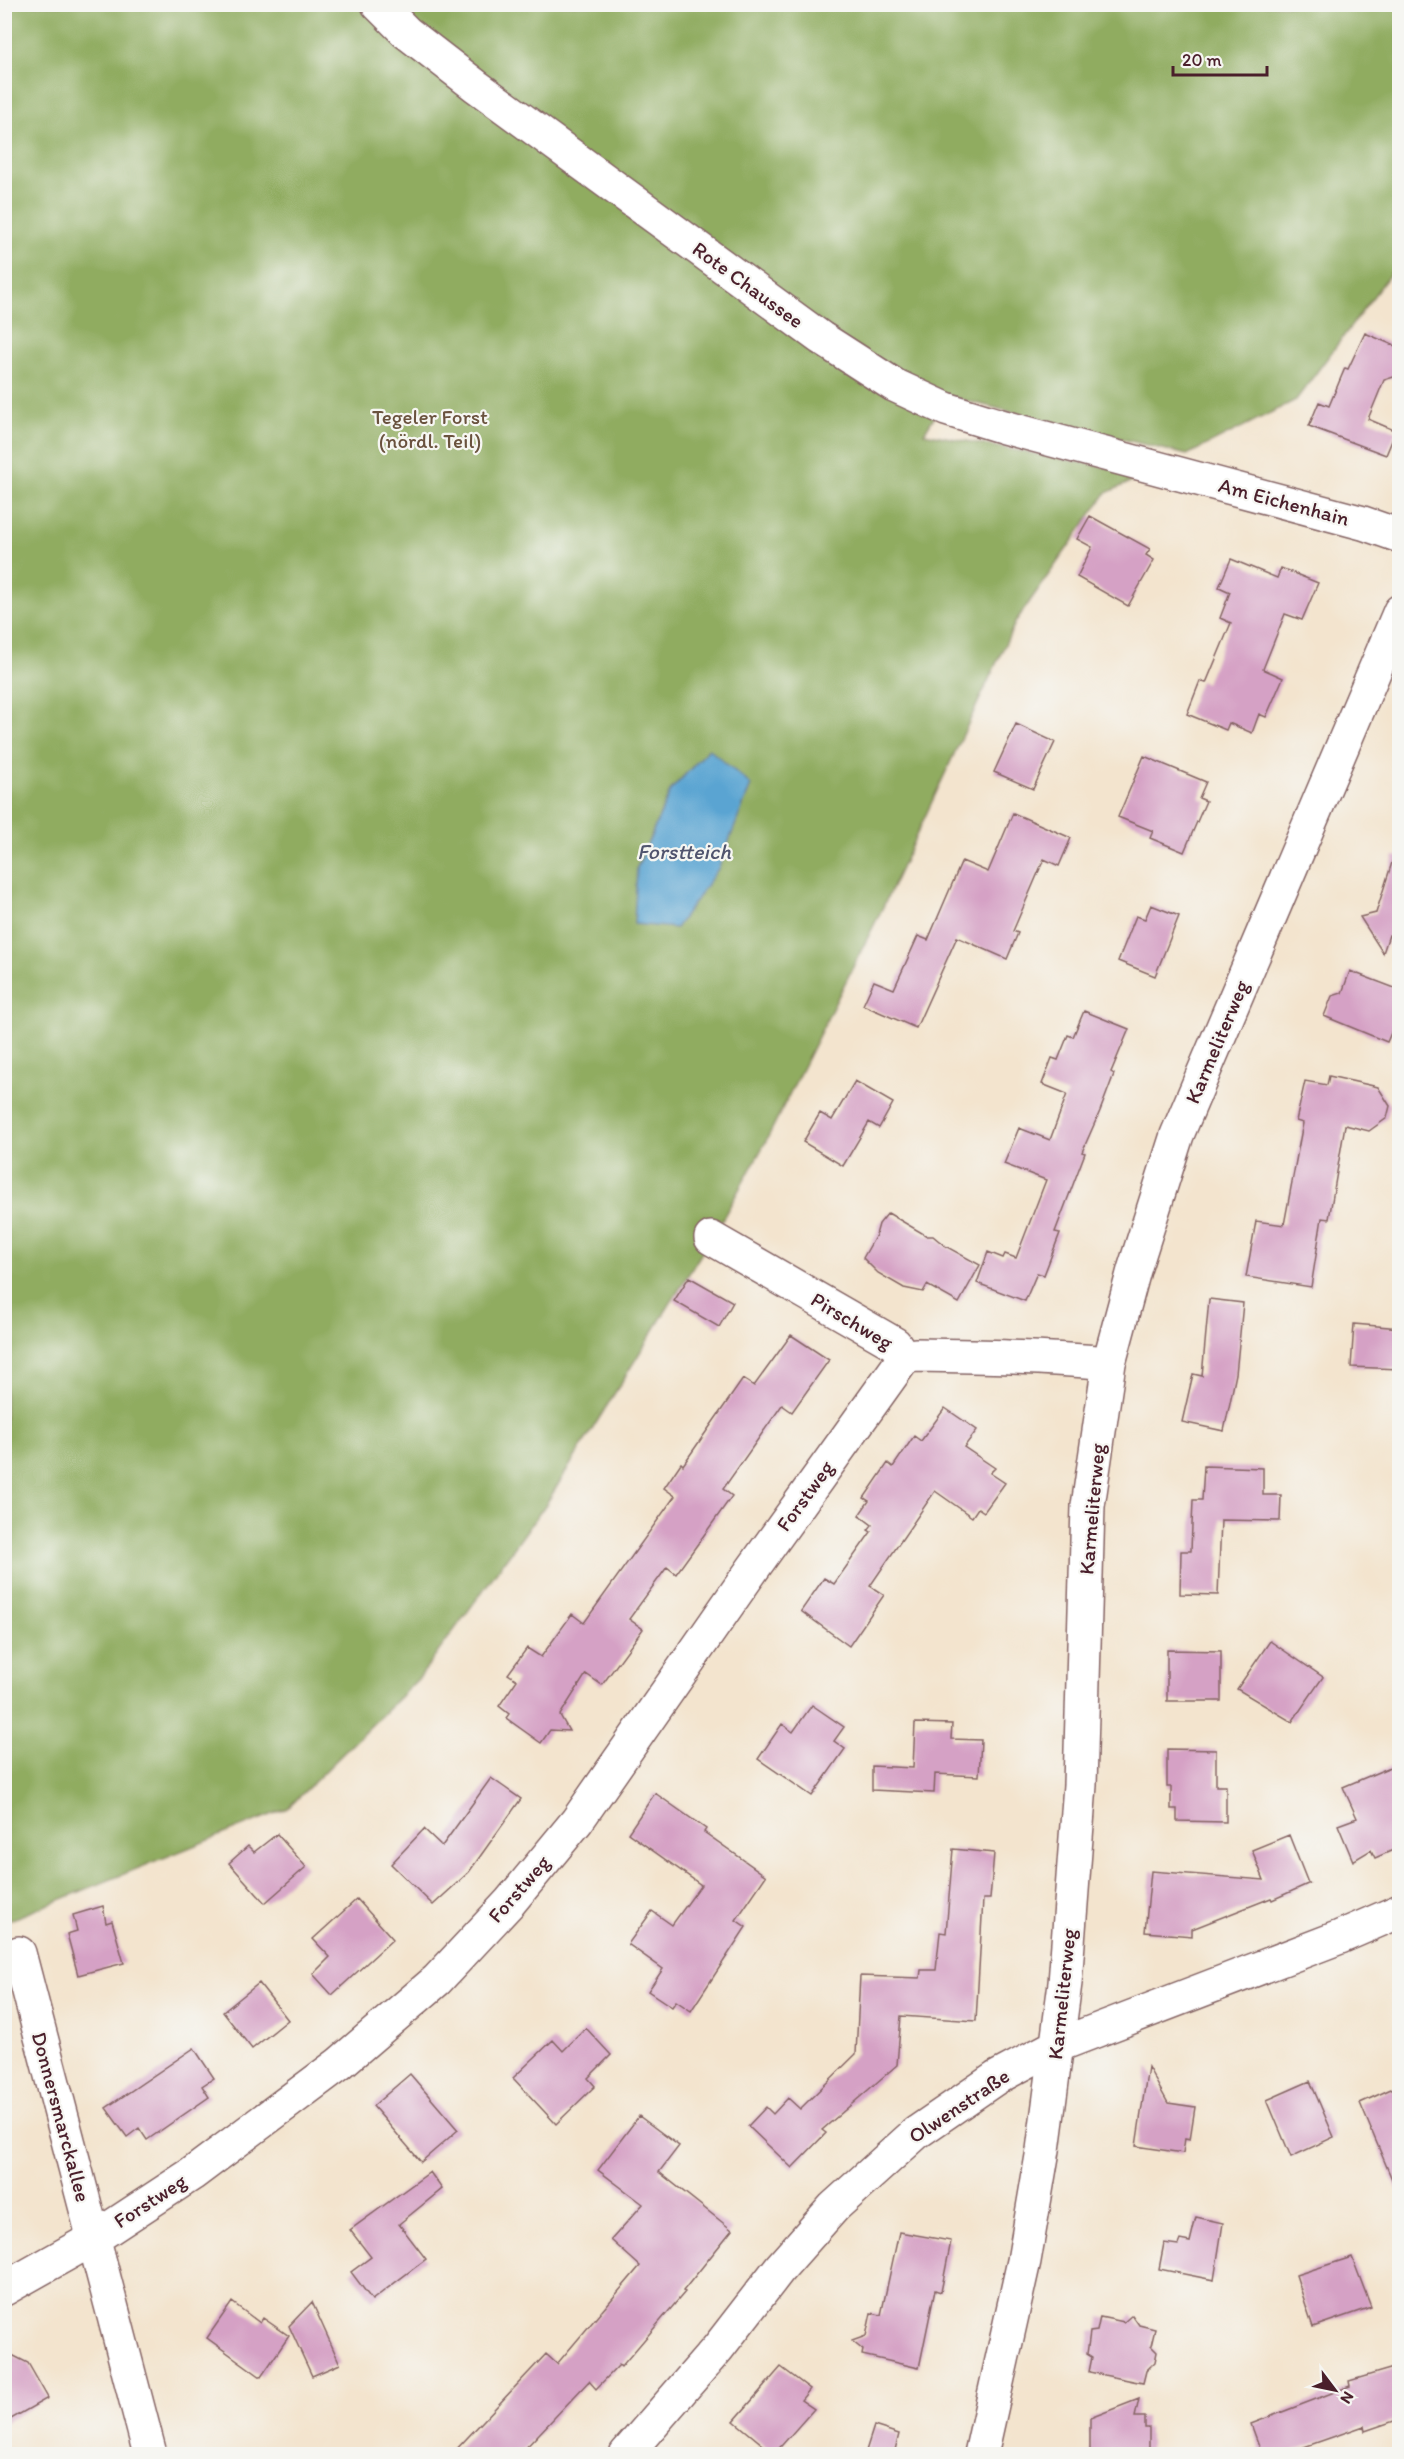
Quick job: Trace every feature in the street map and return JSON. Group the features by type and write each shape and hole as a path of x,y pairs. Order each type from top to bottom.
{"street":[{"name":"Rote Chaussee","path":"378,4 406,32 476,86 821,338 894,385 946,409 1168,471"},
{"name":"Am Eichenhain","path":"1168,471 1363,523 1400,536"},
{"name":"Karmeliterweg","path":"981,2454 1024,2261 1043,2150 1065,1983 1080,1785 1088,1506 1109,1363 1134,1270 1177,1135 1400,611"},
{"name":"Pirschweg","path":"711,1238 895,1344 904,1358 915,1355 999,1356 1109,1363"},
{"name":"Forstweg","path":"4,2289 93,2239 192,2174 339,2064 437,1980 510,1902 577,1821 752,1570 904,1358"},
{"name":"Olwenstraße","path":"626,2454 694,2378 780,2268 834,2207 916,2133 996,2078 1056,2046 1340,1937 1400,1911"},
{"name":"Donnersmarckallee","path":"18,1953 150,2454"}],"green space":[{"name":"Tegeler Forst (nördl. Teil)","path":"5,5 1399,5 1399,262 1296,400 1187,455 947,396 924,433 1147,475 1106,493 1016,621 883,907 764,1145 719,1225 546,1504 420,1677 288,1808 5,1922","holes":["709,749 637,868 671,790"]}],"water":[{"name":"Forstteich","path":"709,749 751,785 718,869 676,928 634,924 637,868 671,790"}],"building":[{"path":"1365,333 1400,348 1400,375 1384,380 1368,419 1396,431 1386,455 1309,426 1319,402 1329,406 1345,368 1348,369"},
{"path":"1090,516 1150,549 1146,555 1154,560 1128,606 1077,577 1092,547 1077,539"},
{"path":"1231,559 1277,578 1281,568 1318,583 1302,620 1285,614 1263,669 1283,678 1266,717 1259,714 1252,733 1229,723 1226,730 1187,714 1200,681 1206,683 1231,623 1220,618 1230,592 1219,587"},
{"path":"1016,724 1055,742 1033,789 994,772"},
{"path":"1144,756 1206,782 1199,798 1206,801 1184,852 1150,838 1153,831 1118,817"},
{"path":"1013,813 1071,838 1059,866 1044,859 1013,931 1018,933 1007,959 957,937 916,1028 863,1005 874,981 894,989 918,936 928,940 962,861 988,872"},
{"path":"1394,856 1400,857 1400,939 1389,935 1383,953 1360,917 1376,913"},
{"path":"1151,905 1179,916 1155,976 1118,961 1136,916 1145,919"},
{"path":"1350,971 1400,990 1400,1012 1387,1042 1324,1016 1332,996 1342,993"},
{"path":"1084,1011 1129,1029 1111,1072 1114,1074 1100,1111 1082,1152 1085,1153 1055,1232 1060,1233 1044,1275 1037,1273 1025,1301 977,1283 988,1252 1003,1258 1005,1254 1016,1258 1046,1180 1004,1164 1019,1128 1050,1140 1067,1094 1042,1084 1052,1058 1058,1060 1068,1035 1073,1037"},
{"path":"1329,1076 1378,1087 1390,1106 1387,1118 1369,1131 1345,1125 1329,1219 1322,1218 1311,1287 1246,1277 1256,1221 1284,1225 1303,1123 1296,1121 1305,1081 1327,1085"},
{"path":"855,1081 893,1103 879,1128 869,1122 843,1166 803,1142 820,1113 832,1120"},
{"path":"888,1213 927,1236 933,1236 945,1246 980,1265 959,1303 927,1285 923,1292 904,1288 878,1273 863,1258 876,1235 879,1224"},
{"path":"689,1277 733,1302 719,1327 674,1301"},
{"path":"1209,1299 1243,1303 1236,1374 1224,1431 1182,1422 1193,1374 1202,1376"},
{"path":"1354,1324 1400,1328 1400,1369 1351,1367"},
{"path":"791,1335 829,1360 792,1412 782,1405 723,1489 732,1496 676,1574 667,1567 629,1619 643,1629 602,1685 586,1674 560,1715 569,1731 550,1730 541,1743 506,1718 509,1714 499,1706 517,1680 508,1674 527,1648 541,1657 572,1614 584,1623 675,1496 664,1488 681,1463 683,1465 743,1379 754,1386"},
{"path":"945,1408 977,1430 964,1447 995,1468 990,1473 1005,1483 984,1512 978,1508 972,1517 935,1491 870,1586 884,1595 849,1646 801,1611 824,1578 834,1584 871,1532 868,1530 872,1525 859,1515 869,1501 864,1498 888,1463 893,1467 914,1436 921,1441"},
{"path":"1204,1466 1263,1468 1263,1495 1281,1495 1280,1521 1221,1520 1218,1595 1180,1594 1181,1551 1191,1551 1193,1500 1202,1500"},
{"path":"1270,1641 1323,1677 1292,1722 1237,1689"},
{"path":"1167,1650 1221,1651 1221,1701 1167,1701"},
{"path":"812,1705 844,1727 834,1741 845,1749 812,1796 758,1759 782,1724 793,1732"},
{"path":"915,1723 952,1724 951,1739 981,1740 979,1776 935,1774 934,1793 872,1790 872,1766 913,1768"},
{"path":"1167,1749 1216,1750 1216,1786 1226,1786 1226,1822 1177,1821 1177,1809 1171,1809 1171,1787 1167,1787"},
{"path":"1400,1763 1400,1847 1375,1858 1371,1850 1353,1861 1338,1825 1357,1818 1343,1787"},
{"path":"491,1778 521,1799 469,1872 433,1905 391,1864 424,1829 442,1846"},
{"path":"655,1793 706,1829 704,1832 766,1876 736,1920 746,1927 691,2011 676,2001 672,2007 648,1991 663,1969 628,1944 652,1911 672,1925 701,1885 628,1833"},
{"path":"277,1834 306,1867 265,1903 229,1863 248,1846 254,1852"},
{"path":"1289,1835 1308,1883 1310,1883 1272,1900 1271,1898 1192,1929 1192,1936 1145,1932 1151,1871 1264,1880 1252,1850"},
{"path":"953,1849 994,1853 990,1899 983,1899 976,2021 901,2016 897,2065 822,2130 826,2133 792,2168 748,2126 766,2107 773,2114 788,2098 800,2109 856,2054 860,1976 920,1978 921,1970 936,1970 940,1932 946,1933"},
{"path":"357,1899 393,1939 332,1995 313,1974 330,1957 313,1939"},
{"path":"103,1906 106,1923 112,1921 124,1963 78,1975 67,1934 77,1931 73,1915"},
{"path":"259,1983 288,2020 252,2049 223,2012"},
{"path":"586,2028 611,2055 588,2078 595,2086 556,2124 513,2078 553,2040 563,2051"},
{"path":"194,2048 214,2078 202,2086 209,2097 147,2140 139,2128 127,2137 106,2108"},
{"path":"1148,2067 1168,2103 1195,2107 1190,2139 1185,2138 1183,2153 1136,2146"},
{"path":"410,2074 458,2130 421,2162 373,2106"},
{"path":"1310,2081 1334,2137 1291,2157 1267,2100"},
{"path":"1400,2085 1400,2196 1399,2196 1360,2103"},
{"path":"639,2116 679,2146 659,2172 732,2230 683,2291 685,2292 621,2367 619,2365 596,2389 589,2381 520,2454 452,2454 546,2354 557,2364 640,2266 611,2240 643,2204 598,2170"},
{"path":"430,2172 442,2189 399,2224 426,2259 372,2300 351,2272 371,2257 350,2230"},
{"path":"1196,2217 1223,2223 1214,2280 1159,2269 1164,2243 1178,2245 1180,2240 1190,2242"},
{"path":"899,2232 951,2241 941,2292 935,2290 919,2368 862,2355 863,2350 852,2341 866,2336 871,2313 881,2315"},
{"path":"1352,2257 1371,2307 1313,2327 1296,2275"},
{"path":"232,2302 260,2323 263,2318 289,2336 261,2377 207,2338"},
{"path":"312,2302 340,2364 312,2376 289,2326"},
{"path":"1132,2315 1139,2325 1155,2329 1151,2346 1157,2352 1155,2362 1146,2371 1143,2383 1089,2372 1092,2357 1087,2354 1090,2332 1097,2331 1100,2317 1124,2322"},
{"path":"4,2351 28,2363 48,2398 4,2423"},
{"path":"1400,2366 1400,2419 1365,2431 1364,2426 1284,2454 1262,2454 1251,2424 1350,2386 1349,2381"},
{"path":"781,2367 810,2389 801,2400 814,2409 774,2454 734,2421"},
{"path":"1139,2399 1135,2417 1145,2417 1145,2428 1149,2428 1149,2454 1090,2454 1090,2418"},
{"path":"874,2426 899,2434 894,2454 865,2454"}]}
